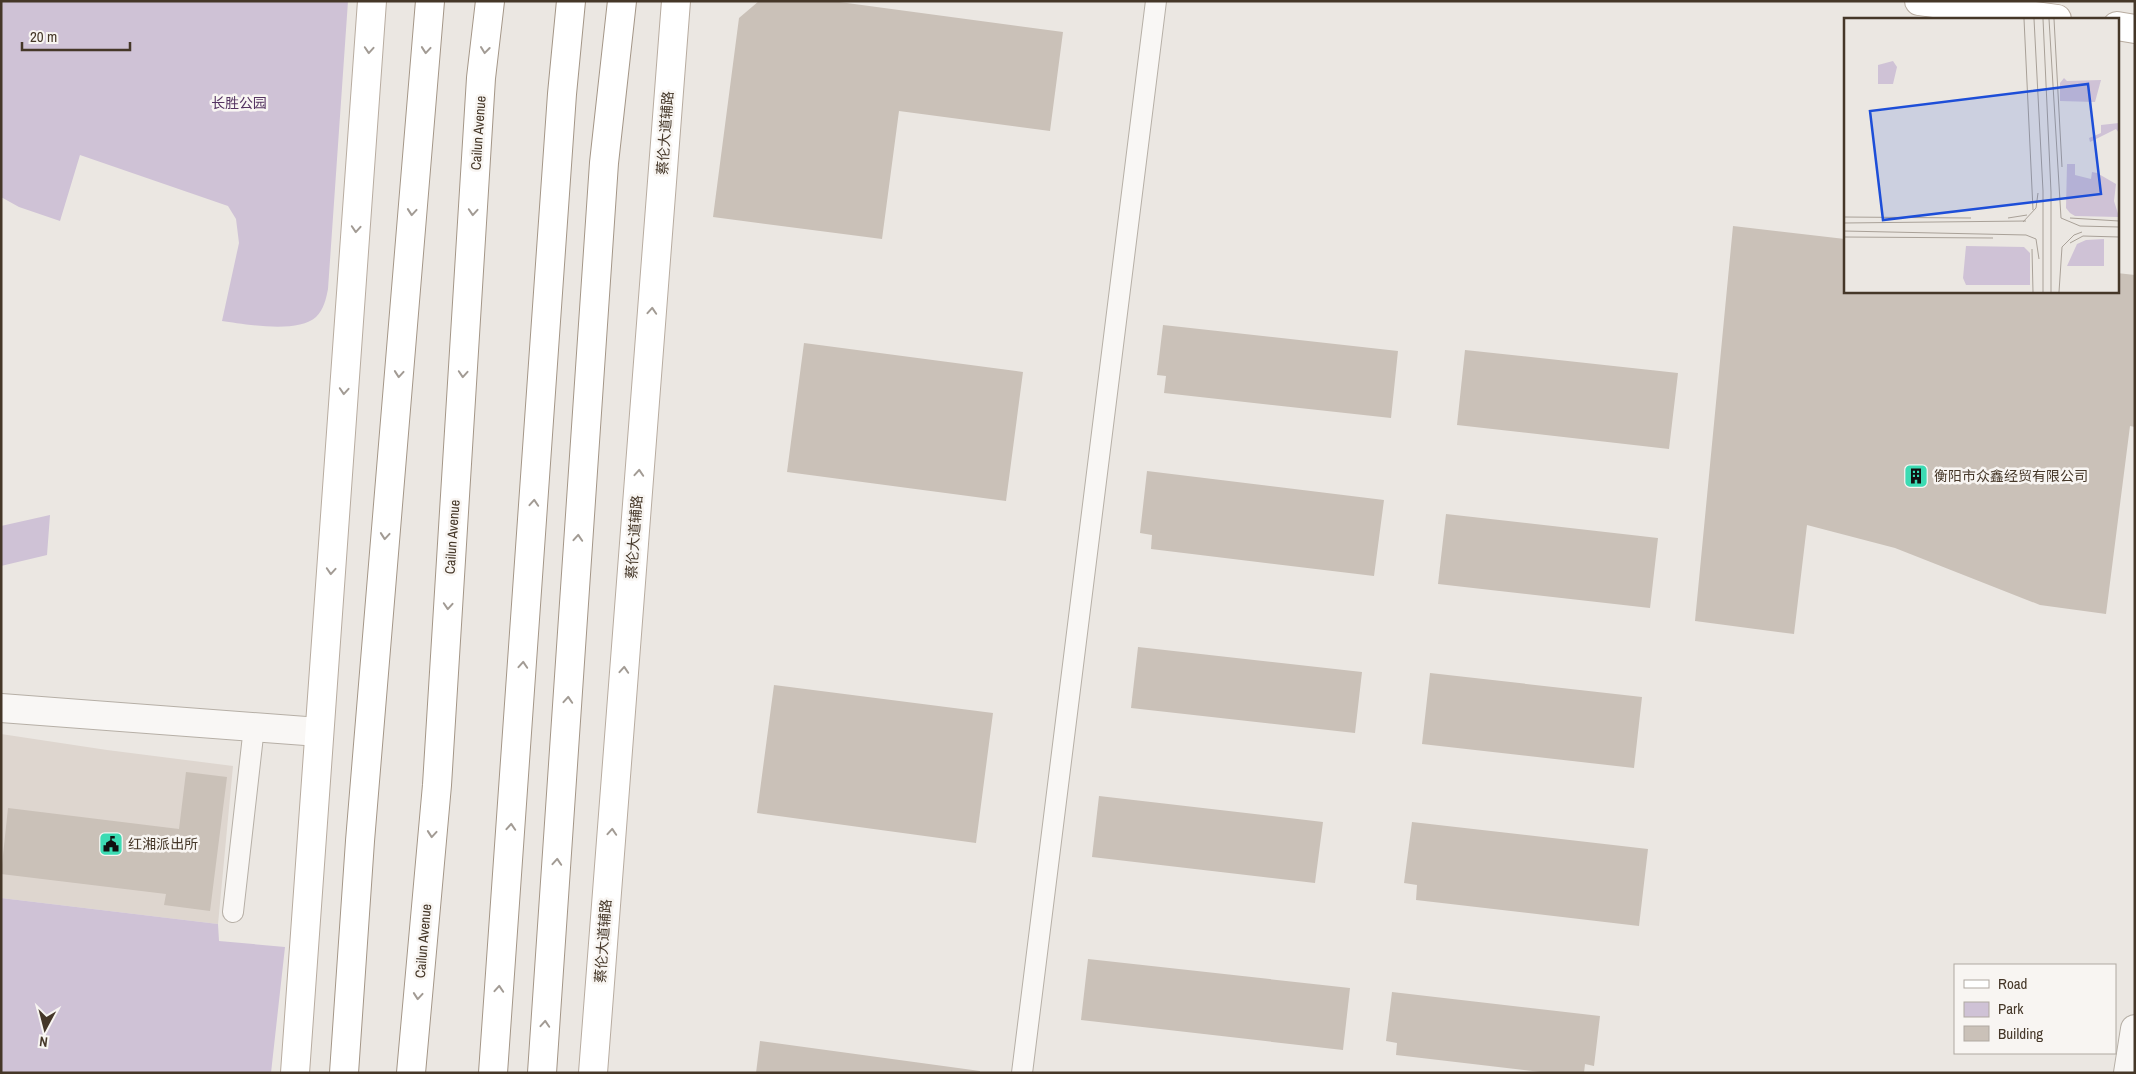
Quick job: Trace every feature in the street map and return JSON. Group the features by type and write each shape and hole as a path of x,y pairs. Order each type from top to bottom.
{"main road":[{"path":"295,1073 372,1"},
{"path":"344,1073 360,841 430,1"},
{"name":"Cailun Avenue","path":"411,1073 437,786 481,78 490,1"},
{"path":"493,1073 562,104 571,1"},
{"path":"542,1073 604,163 622,1"},
{"name":"蔡伦大道辅路","path":"593,1073 676,1"},
{"path":"1920,1 2049,18"},
{"path":"2118,26 2135,29"}],"street":[{"path":"1,708 320,732"},
{"path":"2128,1073 2135,1029"}],"lane":[{"path":"1022,1073 1156,1"},
{"path":"232,912 254,727"}],"shaded area":[{"path":"1,734 233,766 218,924 1,898"}],"green space":[{"name":"长胜公园","path":"1,1 348,1 328,289 319,314 308,322 284,327 257,326 222,321 239,243 236,219 228,206 80,155 60,221 19,207 1,197"},
{"path":"50,515 47,555 1,566 1,526"},
{"path":"1,898 218,924 219,941 285,947 271,1073 1,1073"}],"building":[{"path":"759,1 832,1 1063,32 1050,131 899,111 882,239 713,217 739,18"},
{"name":"衡阳市众鑫经贸有限公司","path":"1733,226 1844,239 1844,292 2118,292 2118,273 2135,275 2135,427 2130,426 2106,614 2040,605 1895,548 1807,525 1794,634 1695,621"},
{"path":"1163,325 1398,351 1391,418 1164,393 1166,376 1157,375"},
{"path":"804,343 1023,372 1006,501 787,472"},
{"path":"1465,350 1678,373 1669,449 1457,425"},
{"path":"1147,471 1384,500 1374,576 1151,549 1152,535 1140,533"},
{"path":"1446,514 1658,538 1650,608 1438,584"},
{"path":"1138,647 1362,672 1355,733 1131,708"},
{"path":"1430,673 1642,697 1634,768 1422,744"},
{"path":"774,685 993,713 976,843 757,813"},
{"name":"红湘派出所","path":"186,772 227,777 210,911 164,905 166,894 1,874 8,808 179,829"},
{"path":"1099,796 1323,822 1315,883 1092,857"},
{"path":"1412,822 1648,849 1639,926 1416,900 1417,885 1404,883"},
{"path":"1088,959 1350,988 1343,1050 1081,1020"},
{"path":"1392,992 1600,1016 1594,1066 1585,1064 1584,1073 1549,1073 1396,1055 1397,1043 1386,1041"},
{"path":"760,1041 980,1071 980,1073 756,1073"}],"place":[{"name":"衡阳市众鑫经贸有限公司","path":"1916,476"},
{"name":"红湘派出所","path":"111,844"}]}
